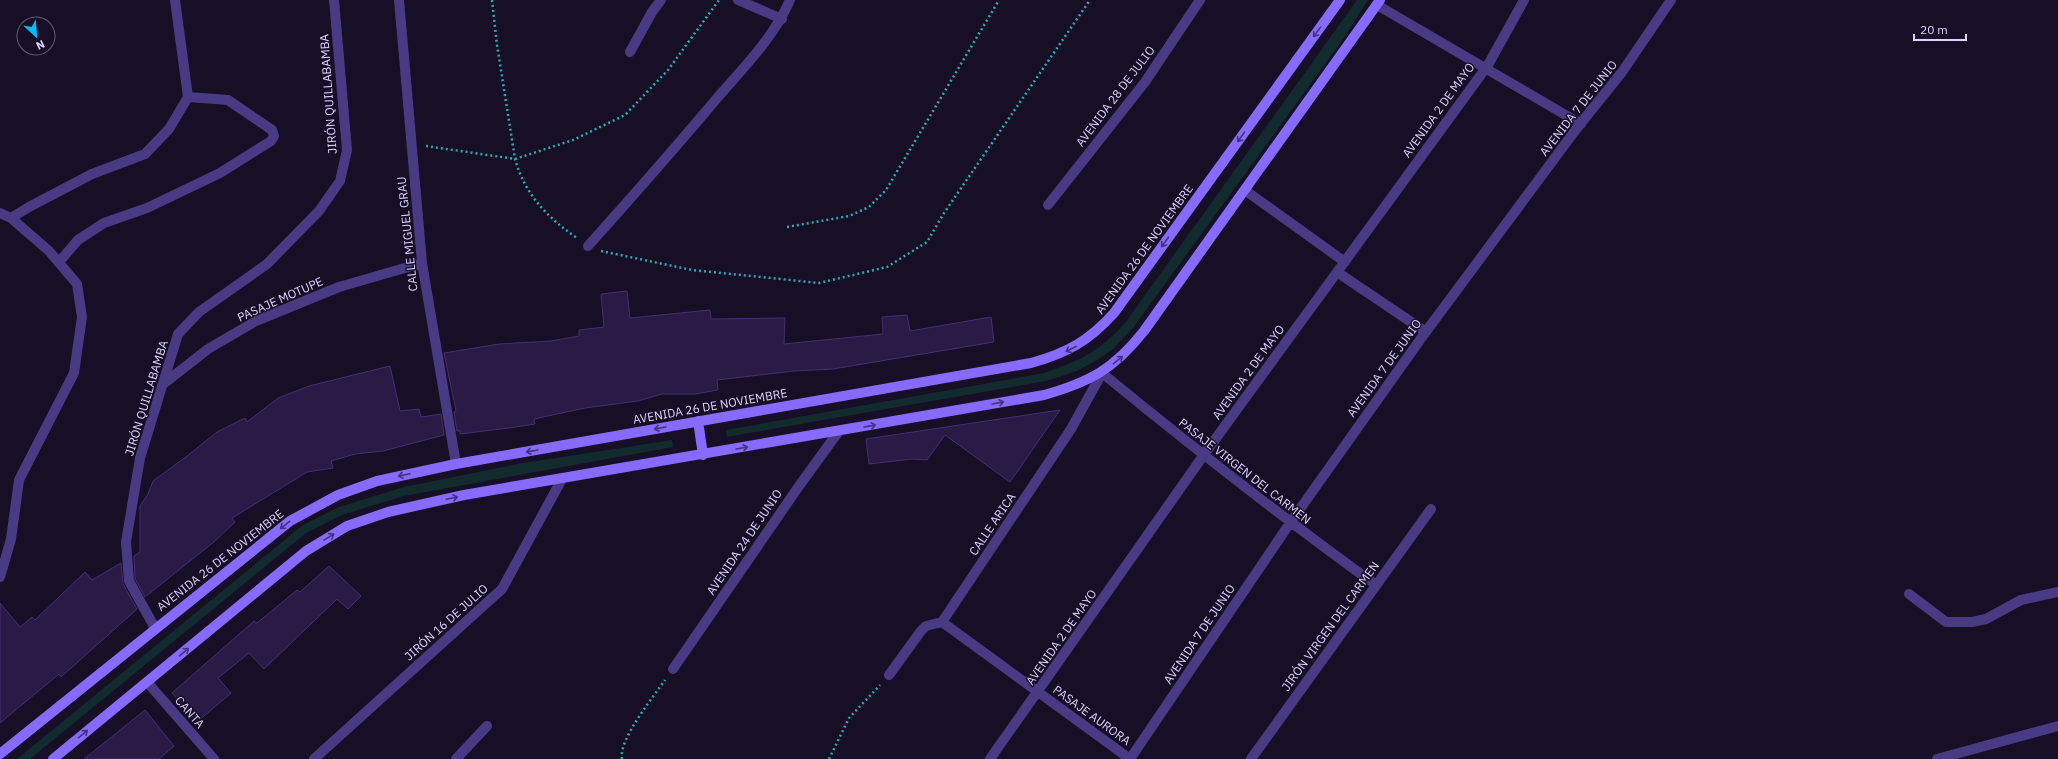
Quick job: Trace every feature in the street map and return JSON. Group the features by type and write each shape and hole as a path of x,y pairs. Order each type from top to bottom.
{"main road":[{"name":"AVENIDA 26 DE NOVIEMBRE","path":"0,754 290,521 338,495 377,482 456,464 1031,363 1056,356 1080,344 1100,329 1114,313 1340,0"},
{"path":"53,759 306,551 347,526 388,512 441,500 1044,395 1076,386 1102,373 1132,347 1246,191 1379,2"},
{"path":"698,421 703,455"}],"street":[{"path":"11,218 92,174 145,154 169,129 188,97 175,0"},
{"name":"JIRÓN QUILLABAMBA","path":"156,628 129,581 126,542 140,458 178,334 199,312 267,264 319,211 340,181 347,150 334,0"},
{"name":"CALLE MIGUEL GRAU","path":"399,0 422,263 456,464"},
{"path":"630,52 652,12 661,0"},
{"path":"738,0 782,19"},
{"path":"588,246 750,60 782,19 790,0"},
{"name":"AVENIDA 28 DE JULIO","path":"1048,205 1144,82 1200,0"},
{"name":"AVENIDA 2 DE MAYO","path":"990,759 1039,692 1203,456 1484,69 1524,0"},
{"name":"AVENIDA 7 DE JUNIO","path":"1130,759 1290,523 1426,332 1580,124 1622,72 1671,0"},
{"path":"1379,2 1484,69 1580,124"},
{"path":"59,262 78,240 104,223 146,208 220,173 271,141 274,136 272,130 228,100 188,97"},
{"path":"1246,191 1345,262"},
{"path":"0,213 11,218 49,251 78,284 82,317 74,373 19,480 11,539 0,577"},
{"name":"PASAJE MOTUPE","path":"162,385 208,349 256,321 339,287 422,263"},
{"path":"1337,272 1426,332"},
{"name":"PASAJE VIRGEN DEL CARMEN","path":"1102,373 1203,456 1290,523 1376,585"},
{"name":"CALLE ARICA","path":"942,622 1071,429 1102,373"},
{"name":"AVENIDA 24 DE JUNIO","path":"673,670 799,486 839,431"},
{"name":"JIRÓN 16 DE JULIO","path":"314,759 502,589 562,479"},
{"name":"JIRÓN VIRGEN DEL CARMEN","path":"1251,759 1431,509"},
{"path":"1909,594 1946,622 1966,622 1986,619 2021,600 2058,592"},
{"path":"889,676 921,631 926,626 942,622"},
{"name":"PASAJE AURORA","path":"942,622 1130,759"},
{"name":"CANTA","path":"147,682 214,759"},
{"path":"456,759 487,726"},
{"path":"1937,759 2058,726"}],"path":[{"path":"492,0 497,45 520,177 537,203 564,229 588,246 601,251 692,270 819,283 887,267 927,242 944,213 1090,0"},
{"path":"411,144 516,159 573,140 625,115 668,70 719,0"},
{"path":"787,227 849,216 869,207 886,190 999,0"},
{"path":"622,759 621,753 625,741 651,700 673,670"},
{"path":"830,759 849,718 889,676"}],"green space":[{"path":"1357,0 1368,0 1344,38 1133,328 1112,350 1077,371 1046,381 727,437 726,430 1044,373 1069,364 1098,348 1125,323"},
{"path":"672,440 673,447 404,496 342,515 306,533 30,759 17,759 303,525 339,507 404,487 517,464"}],"building":[{"path":"627,291 630,318 710,310 711,319 785,318 784,344 883,334 882,317 907,315 910,331 991,317 994,342 833,369 794,371 717,380 718,390 695,394 662,394 638,401 585,408 534,419 535,424 460,434 460,431 457,431 454,412 456,411 444,353 499,344 551,341 579,336 579,330 604,327 601,294"},
{"path":"390,366 400,411 419,409 421,417 441,414 444,435 383,451 355,454 331,461 333,468 307,472 232,518 235,522 215,541 145,597 135,579 134,556 140,552 140,506 148,494 153,481 217,432 245,418 247,422 278,398 309,386"},
{"path":"1060,410 1010,482 945,435 927,460 912,459 869,464 866,439"},
{"path":"121,563 123,584 137,609 61,677 59,674 0,723 0,603 20,627 32,617 35,620 85,572 92,580"},
{"path":"329,566 361,596 348,609 337,599 264,669 249,653 218,678 231,693 197,722 172,693 254,621 257,623 297,590 300,592"},
{"path":"145,710 174,746 159,759 84,759"}]}
